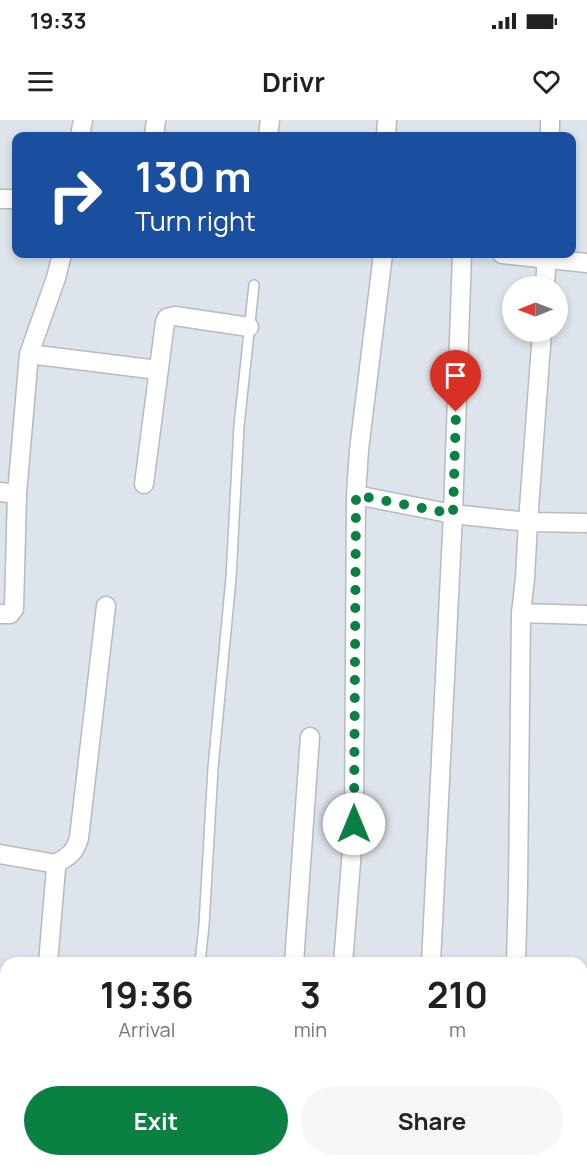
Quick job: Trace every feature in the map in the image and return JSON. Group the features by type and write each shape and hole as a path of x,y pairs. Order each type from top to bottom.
{"street":[{"path":"0,614 10,614 14,609 8,493 29,354 61,258"},
{"path":"343,957 354,824 356,495 359,450 383,258"},
{"path":"431,957 453,514 462,258"},
{"path":"546,276 547,258"},
{"path":"558,258 587,263"},
{"path":"144,484 165,322 168,318 175,316 249,327"},
{"path":"516,957 521,613 541,342"},
{"path":"29,354 158,370"},
{"path":"356,495 453,514 528,522 587,523"},
{"path":"54,865 72,854 79,838 106,606"},
{"path":"521,613 587,615"},
{"path":"294,957 310,737"},
{"path":"0,854 54,865"},
{"path":"49,957 56,873 54,865"}],"lane":[{"path":"201,957 213,768 231,578 239,426 254,285"}],"route":[{"path":"354,824 356,495 453,514 456,412"}]}
